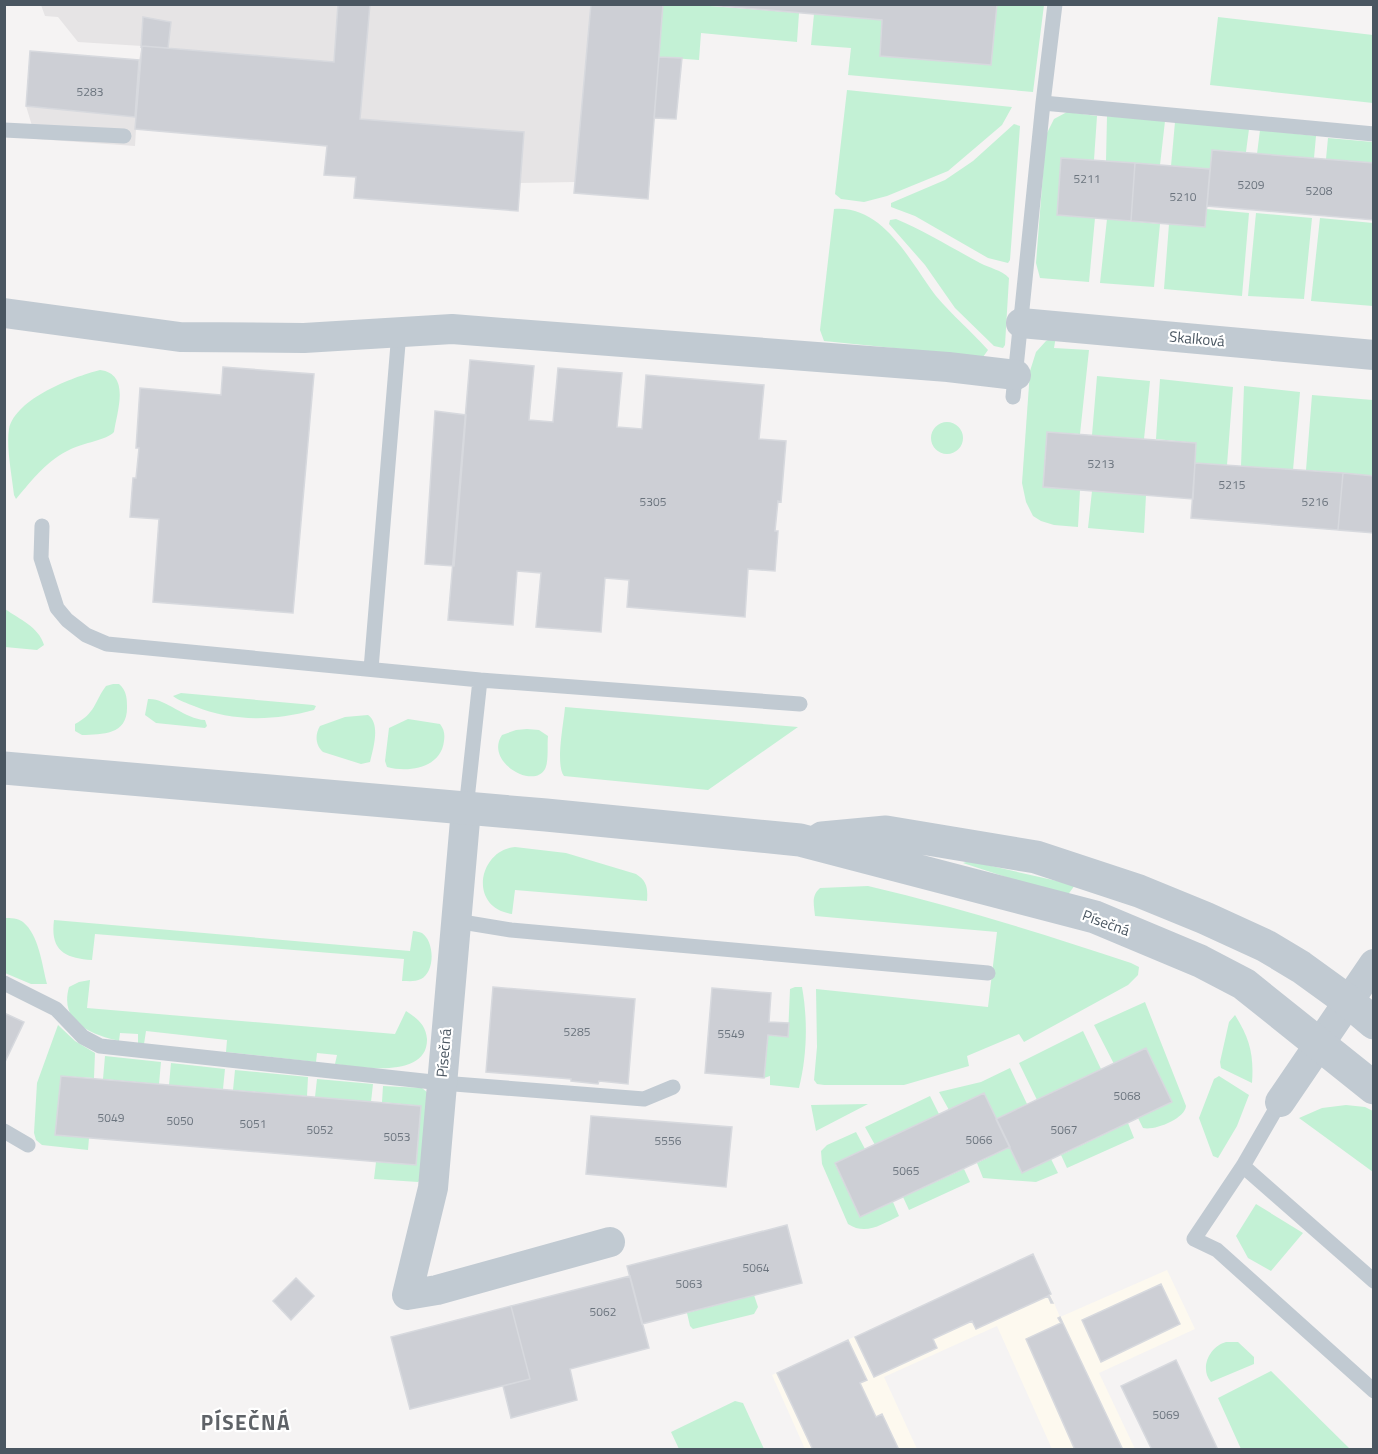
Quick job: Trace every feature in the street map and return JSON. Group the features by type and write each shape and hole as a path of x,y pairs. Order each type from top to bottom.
{"street":[{"path":"4,314 180,337 304,338 452,329 948,367 1015,386"},
{"name":"Skalková","path":"1021,323 1374,355"},
{"name":"Písečná","path":"4,768 546,815 800,840 1095,917 1200,961 1244,984 1374,1088"},
{"name":"Písečná","path":"466,809 433,1188 407,1295 437,1290 610,1242"},
{"name":"Písečná","path":"800,840 886,832 1036,857 1139,891 1205,918 1283,957 1348,1001 1374,1023"},
{"path":"1280,1102 1318,1043 1374,964"}],"lane":[{"path":"1015,386 1055,4"},
{"path":"1043,103 1374,134"},
{"path":"4,130 124,136"},
{"path":"371,669 399,332"},
{"path":"42,526 41,558 57,608 67,620 86,635 107,644 480,680 800,704"},
{"path":"466,809 480,680"},
{"path":"456,921 511,930 988,973"},
{"path":"4,983 56,1009 83,1037 100,1046 442,1083 644,1099 673,1087"},
{"path":"1280,1102 1243,1166 1194,1239 1217,1250 1374,1391"},
{"path":"4,1131 28,1146"},
{"path":"1243,1166 1374,1281"}],"shaded area":[{"path":"41,5 663,5 659,57 682,58 676,119 654,118 648,199 574,193 575,182 520,183 354,198 355,177 324,175 327,146 136,129 135,146 36,139 26,106 30,51 139,60 142,46 78,42 58,17 45,16"},
{"path":"1033,1254 1060,1317 1167,1270 1195,1329 1099,1373 1135,1449 1052,1449 997,1326 884,1377 917,1449 805,1449 772,1375"}],"green space":[{"path":"663,5 698,5 799,13 797,42 701,33 699,60 659,57"},
{"path":"997,5 1044,5 1033,92 848,75 851,48 811,45 814,14 882,20 991,65"},
{"path":"1218,17 1373,35 1373,103 1210,85"},
{"path":"847,90 1012,107 1002,125 948,171 887,196 864,202 841,199 835,194"},
{"path":"1067,112 1097,116 1094,160 1061,158 1057,215 1095,218 1089,282 1040,278 1036,263 1046,135 1054,119"},
{"path":"1107,116 1165,121 1160,165 1106,161"},
{"path":"1175,122 1249,129 1246,152 1212,150 1210,169 1171,166"},
{"path":"1014,124 1020,126 1008,263 988,258 915,216 891,207 891,203 945,180 973,161"},
{"path":"1260,130 1316,136 1314,158 1257,154"},
{"path":"1328,138 1373,142 1373,163 1326,159"},
{"path":"834,209 852,210 867,216 894,238 936,296 988,350 983,357 824,341 820,330"},
{"path":"1206,209 1249,213 1242,296 1164,289 1169,224 1205,227"},
{"path":"1256,213 1312,218 1304,299 1248,296"},
{"path":"1320,218 1373,223 1373,306 1311,301"},
{"path":"896,219 1009,278 1003,348 994,346 955,308 925,265 889,224 890,220"},
{"path":"1107,219 1160,224 1154,287 1100,283"},
{"path":"1056,336 1054,348 1089,350 1080,434 1047,432 1043,486 1080,490 1078,527 1054,525 1033,516 1026,502 1022,483 1030,371 1036,352 1046,341"},
{"path":"100,370 116,378 119,386 120,395 114,432 62,453 41,471 16,499 8,444 9,429 14,418 22,408 47,390"},
{"path":"1097,376 1150,381 1144,439 1092,435"},
{"path":"1160,379 1233,387 1227,465 1195,463 1196,443 1156,439"},
{"path":"1244,386 1300,392 1293,470 1241,466"},
{"path":"1312,395 1373,400 1373,476 1306,470"},
{"path":"947,422 959,426 963,438 959,450 947,454 935,450 931,438 935,426"},
{"path":"1092,491 1146,495 1144,533 1088,528"},
{"path":"5,609 33,628 44,645 37,650 5,647"},
{"path":"119,684 127,700 126,716 119,728 98,734 82,735 75,731 75,724 87,716 106,686"},
{"path":"181,693 316,706 314,710 299,714 269,718 239,717 209,711 173,696"},
{"path":"148,699 162,702 197,719 205,720 207,726 205,728 156,723 145,715"},
{"path":"565,707 798,727 708,790 564,776 561,770 560,753"},
{"path":"368,715 372,719 375,730 370,762 361,764 323,752 318,746 317,732 320,726 345,717"},
{"path":"408,719 440,724 444,734 442,750 430,763 414,769 387,767 385,761 389,728"},
{"path":"527,729 539,730 548,736 546,766 539,775 522,775 505,763 500,755 498,745 502,735"},
{"path":"515,847 566,853 636,874 646,885 647,901 515,890 512,914 498,909 488,901 484,891 483,879 486,868 503,850"},
{"path":"969,861 1075,885 1067,896 963,863"},
{"path":"868,886 1000,921 1131,963 1139,967 1138,975 1128,985 1024,1042 1019,1034 967,1056 969,1066 904,1085 817,1084 814,1080 817,1047 816,989 988,1007 997,932 815,916 814,897 820,888"},
{"path":"4,918 23,922 33,934 47,984 31,984 5,973"},
{"path":"54,920 410,951 413,931 415,931 426,937 432,957 429,970 421,979 402,981 404,959 95,934 92,960 67,955 61,951 54,939"},
{"path":"90,980 87,1008 395,1034 406,1011 420,1022 427,1039 424,1052 416,1061 390,1068 335,1064 337,1055 317,1053 316,1062 226,1052 227,1040 146,1031 144,1044 138,1044 138,1034 120,1033 119,1041 88,1030 73,1018 69,1010 67,999 69,987"},
{"path":"802,987 806,1025 804,1063 799,1088 770,1085 770,1076 764,1078 768,1035 788,1036 790,989"},
{"path":"1145,1002 1186,1106 1175,1119 1154,1128 1143,1128 1138,1118 1172,1102 1114,1064 1094,1025"},
{"path":"1235,1015 1250,1048 1252,1083 1221,1068 1220,1062 1229,1022"},
{"path":"58,1025 75,1041 95,1053 94,1078 61,1076 55,1135 89,1138 88,1150 42,1145 36,1140 34,1133 37,1083"},
{"path":"1083,1031 1101,1069 1037,1100 1019,1063"},
{"path":"105,1056 161,1062 159,1084 103,1079"},
{"path":"171,1063 225,1069 223,1089 169,1085"},
{"path":"1010,1068 1027,1104 996,1119 984,1093 949,1110 939,1092 981,1082"},
{"path":"235,1070 308,1077 307,1096 233,1090"},
{"path":"1219,1076 1249,1095 1237,1126 1218,1158 1213,1156 1199,1118 1214,1079"},
{"path":"317,1079 373,1084 371,1102 315,1097"},
{"path":"383,1086 422,1088 428,1093 422,1179 418,1182 374,1179 376,1162 416,1165 421,1106 382,1102"},
{"path":"930,1096 939,1114 875,1145 865,1127"},
{"path":"868,1104 816,1131 811,1105"},
{"path":"1346,1105 1365,1107 1373,1111 1373,1172 1299,1118 1322,1108"},
{"path":"1128,1123 1134,1138 1067,1168 1061,1155"},
{"path":"856,1132 865,1149 835,1164 860,1217 893,1202 899,1216 868,1229 848,1224 822,1164 821,1151 827,1145"},
{"path":"1010,1147 1022,1173 1051,1159 1058,1173 1036,1182 983,1178 977,1163"},
{"path":"964,1169 970,1182 909,1210 903,1197"},
{"path":"1256,1204 1303,1233 1271,1271 1248,1258 1236,1236"},
{"path":"754,1295 758,1307 754,1314 693,1329 690,1326 687,1313"},
{"path":"1226,1342 1238,1342 1254,1357 1254,1364 1211,1382 1206,1370 1208,1358 1215,1348"},
{"path":"1271,1371 1350,1449 1241,1449 1218,1398"},
{"path":"735,1401 743,1403 764,1449 679,1449 671,1432"}],"building":[{"path":"338,4 370,4 360,119 524,132 518,211 354,198 356,177 324,175 327,146 135,129 142,46 334,62"},
{"path":"591,4 663,4 648,199 574,193"},
{"path":"698,4 997,4 991,65 880,56 882,20"},
{"path":"143,17 171,22 168,48 142,46 141,48"},
{"path":"30,51 139,60 135,117 26,106"},
{"path":"659,57 682,58 676,119 654,118"},
{"path":"1212,150 1374,163 1374,220 1207,206"},
{"path":"1061,158 1135,163 1131,221 1057,215"},
{"path":"1135,163 1210,169 1205,227 1131,221"},
{"path":"470,360 534,366 529,420 553,422 558,368 622,373 617,427 642,429 646,375 764,385 759,439 786,441 781,502 778,501 775,531 778,531 775,571 748,569 745,617 627,607 629,580 605,578 601,632 536,627 541,573 517,571 513,625 448,620"},
{"path":"223,367 314,374 293,613 153,602 159,519 130,517 133,478 136,478 139,448 136,448 140,388 221,395"},
{"path":"435,411 466,415 454,566 425,564"},
{"path":"1047,432 1196,443 1193,499 1043,487"},
{"path":"1195,463 1343,473 1338,530 1191,518"},
{"path":"1343,473 1374,476 1374,533 1338,530"},
{"path":"493,987 635,999 628,1084 599,1081 598,1084 571,1081 571,1079 486,1072"},
{"path":"712,988 771,993 769,1022 789,1023 788,1037 768,1035 764,1078 705,1073"},
{"path":"4,1013 24,1022 4,1064"},
{"path":"1146,1048 1172,1102 1022,1173 996,1119"},
{"path":"61,1076 421,1106 416,1165 55,1135"},
{"path":"984,1093 1010,1147 860,1217 835,1163"},
{"path":"591,1116 732,1127 726,1187 586,1174"},
{"path":"787,1225 802,1283 642,1324 627,1266"},
{"path":"1033,1254 1053,1303 1048,1296 976,1329 972,1321 933,1339 937,1348 874,1377 855,1337"},
{"path":"630,1276 649,1348 570,1369 577,1400 511,1418 503,1386 530,1379 511,1306"},
{"path":"296,1278 314,1296 291,1320 273,1301"},
{"path":"1161,1284 1180,1324 1101,1362 1082,1320"},
{"path":"511,1306 530,1379 410,1409 391,1337"},
{"path":"1060,1317 1123,1450 1075,1450 1026,1339 1061,1323 1058,1318"},
{"path":"848,1340 867,1380 860,1383 876,1417 882,1414 899,1450 813,1450 777,1373"},
{"path":"1176,1360 1218,1450 1152,1450 1121,1386"}],"district":[{"name":"PÍSEČNÁ","path":"246,1423"}]}
